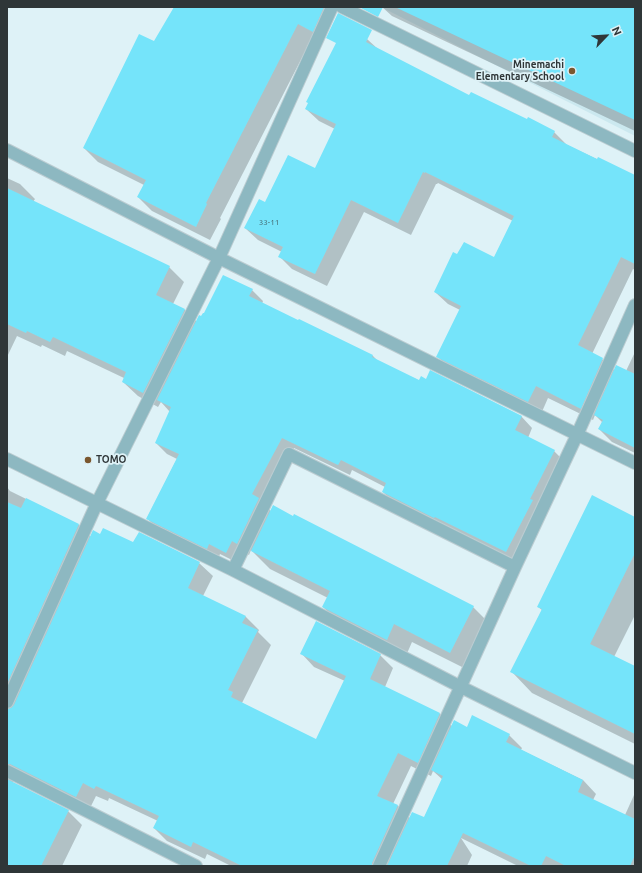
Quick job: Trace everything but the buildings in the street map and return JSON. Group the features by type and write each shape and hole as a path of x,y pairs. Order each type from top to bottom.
{"street":[{"path":"7,702 97,503 219,258 332,7"},
{"path":"342,7 635,151"},
{"path":"7,150 219,258 635,463"},
{"path":"379,866 515,567 577,435 635,305"},
{"path":"233,570 289,454 515,567"},
{"path":"7,459 233,570 461,687 635,773"},
{"path":"7,772 196,866"}],"shaded area":[{"name":"Minemachi Elementary School","path":"381,7 635,7 635,136"}],"place":[{"name":"Minemachi Elementary School","path":"572,71"},
{"name":"TOMO","path":"88,460"}]}
